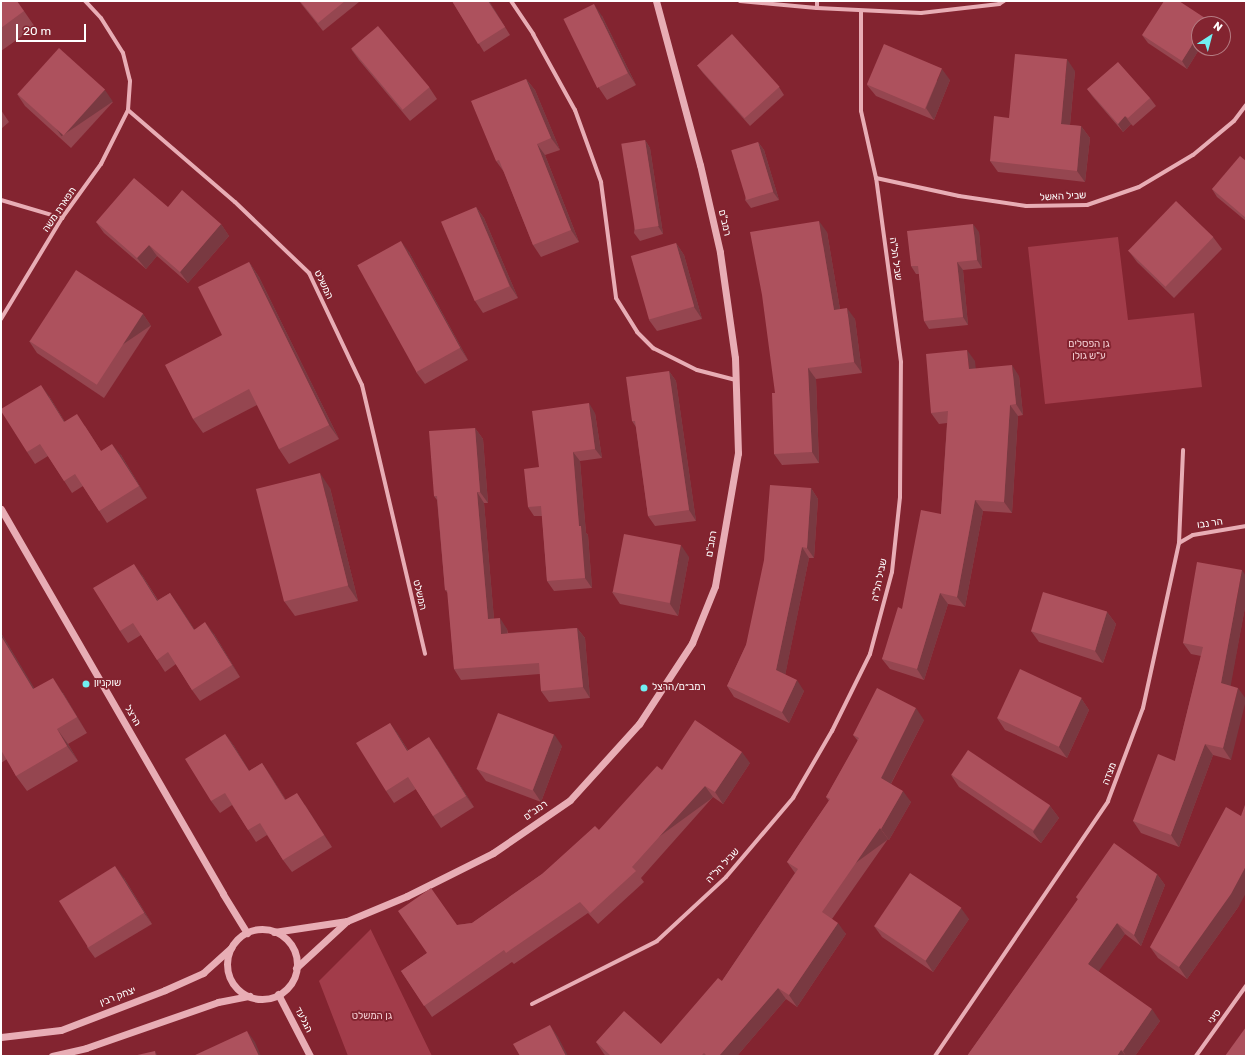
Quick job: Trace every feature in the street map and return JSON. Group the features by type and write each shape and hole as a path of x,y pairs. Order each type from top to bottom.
{"street":[{"path":"85,1 100,18 123,53 130,81 128,110"},
{"path":"511,1 533,34 578,118 601,182 616,298 637,332 653,348 697,370 736,380"},
{"name":"רמב\"ם","path":"274,932 347,921 407,896 493,853 570,800 638,724 692,643 715,586 738,453 735,358 720,252 700,165 656,1"},
{"path":"740,1 861,11 921,13 999,4 1004,1"},
{"path":"817,1 817,8"},
{"name":"שביל הל\"ה","path":"532,1004 657,941 726,877 794,798 832,730 870,654 892,572 900,497 901,362 876,178 861,111 861,11"},
{"name":"שביל האשל","path":"876,178 959,196 1026,206 1087,205 1139,187 1193,155 1234,121 1246,105"},
{"name":"תפארת משה","path":"1,318 62,218 102,164 128,110"},
{"name":"המשלט","path":"128,110 235,202 309,273 362,385 425,654"},
{"path":"1,200 62,218"},
{"name":"מצדה","path":"935,1056 1108,801 1144,708 1179,543 1183,450"},
{"name":"הרצל","path":"1,509 223,894 247,932"},
{"name":"הר נבו","path":"1179,543 1192,535 1246,526"},
{"name":"רמב\"ם","path":"296,968 347,921"},
{"path":"263,929 274,932 289,943 295,955 296,968 290,983 278,994 261,999 249,996 238,990 230,979 227,960 231,948 237,939 247,932 263,929"},
{"name":"יצחק רבין","path":"1,1037 61,1030 165,990 203,973 231,948"},
{"name":"סיני","path":"1196,1056 1246,986"},
{"name":"הגלעד","path":"278,994 310,1056"},
{"path":"52,1056 86,1048 218,1002 249,996"}],"green space":[{"name":"גן הפסלים ע\"ש גולן","path":"1118,237 1128,320 1194,313 1202,387 1045,404 1028,247"},
{"name":"גן המשלט","path":"371,929 432,1056 348,1056 319,981"}],"building":[{"path":"1,1 17,1 24,11 1,28"},
{"path":"300,1 345,1 318,23"},
{"path":"452,1 488,1 505,27 478,44"},
{"path":"1164,1 1179,1 1202,16 1191,16 1191,47 1182,61 1142,35"},
{"path":"594,4 628,73 597,88 563,19"},
{"path":"378,26 429,87 403,110 351,48"},
{"path":"732,34 780,87 745,118 697,65"},
{"path":"884,44 942,69 925,109 867,85"},
{"path":"59,48 105,89 64,136 18,94"},
{"path":"1015,54 1067,59 1061,124 1081,126 1077,171 990,161 994,116 1009,118"},
{"path":"1118,62 1150,98 1128,118 1125,116 1118,124 1087,89"},
{"path":"526,79 551,138 537,144 571,230 533,245 499,160 496,161 471,101"},
{"path":"645,140 659,226 635,230 621,144"},
{"path":"758,142 773,192 746,200 731,150"},
{"path":"1240,156 1246,161 1246,218 1212,189"},
{"path":"134,178 168,207 182,190 221,224 180,272 149,245 137,258 96,222"},
{"path":"1176,201 1213,237 1165,287 1128,251"},
{"path":"476,207 510,286 475,301 441,222"},
{"path":"819,221 834,310 847,308 854,362 808,368 812,452 774,454 772,393 775,393 762,295 750,232"},
{"path":"973,224 977,260 957,262 963,317 924,321 918,266 911,266 907,231"},
{"path":"401,241 460,348 416,372 357,265"},
{"path":"676,243 694,306 649,319 631,256"},
{"path":"249,262 329,425 279,449 249,389 193,419 165,365 222,335 198,287"},
{"path":"76,270 143,314 97,385 30,341"},
{"path":"967,350 969,369 1012,365 1016,404 1010,405 1004,502 975,500 957,597 940,593 917,669 882,659 898,607 902,609 921,510 941,514 948,411 931,413 926,354"},
{"path":"669,371 689,510 648,516 635,421 632,421 626,377"},
{"path":"41,385 64,422 77,414 101,451 112,444 139,486 99,511 75,474 64,481 40,444 27,452 1,409"},
{"path":"589,403 595,449 573,452 579,526 581,526 585,578 547,581 541,506 528,507 524,469 539,467 532,411"},
{"path":"475,428 480,492 477,492 488,619 500,618 501,634 577,628 583,687 541,691 539,663 454,669 447,590 445,590 437,496 434,496 429,431"},
{"path":"320,473 348,586 284,602 256,489"},
{"path":"770,485 811,488 807,548 802,547 776,670 797,680 782,712 727,686 746,645 764,560"},
{"path":"624,534 681,545 670,603 613,592"},
{"path":"1197,562 1242,570 1221,683 1238,688 1223,748 1205,744 1171,835 1133,821 1158,754 1175,761 1203,647 1183,643"},
{"path":"134,564 157,601 170,593 194,630 205,622 232,665 192,690 168,652 157,660 133,623 120,631 93,588"},
{"path":"1043,592 1107,612 1095,651 1031,631"},
{"path":"1,636 33,689 53,678 77,717 57,729 67,746 16,776 1,750"},
{"path":"1020,669 1082,698 1059,747 997,718"},
{"path":"877,688 916,708 881,778 903,791 881,829 880,828 822,912 838,923 789,995 778,988 719,1056 707,1056 704,1053 701,1056 611,1056 596,1042 624,1011 661,1044 718,978 722,981 798,869 787,862 830,799 826,797 859,738 853,735"},
{"path":"498,713 554,735 533,791 476,769"},
{"path":"695,720 742,752 715,792 705,786 632,867 636,871 590,913 580,902 506,953 504,950 424,1006 401,971 427,953 398,911 431,888 457,925 472,923 542,874 595,826 599,830 657,766 662,770"},
{"path":"390,723 407,751 429,737 466,796 433,816 408,777 386,791 356,743"},
{"path":"225,734 249,771 262,763 285,800 297,793 324,835 283,860 260,823 248,830 225,793 211,801 185,759"},
{"path":"968,750 1050,805 1033,830 951,775"},
{"path":"1246,802 1246,866 1231,894 1179,967 1150,947 1226,807 1241,816"},
{"path":"1114,843 1157,874 1134,935 1117,923 1088,964 1152,1009 1123,1051 1121,1050 1117,1056 967,1056 1078,899 1076,897"},
{"path":"115,866 144,913 88,948 59,901"},
{"path":"910,873 961,908 926,961 874,926"},
{"path":"550,1025 566,1056 520,1056 513,1044"},
{"path":"1246,1027 1246,1056 1225,1056"},
{"path":"247,1031 259,1056 193,1056"},
{"path":"155,1051 156,1056 133,1056"}],"place":[{"name":"שוקניון","path":"86,684"},
{"name":"רמב״ם/הרצל","path":"644,688"}]}
